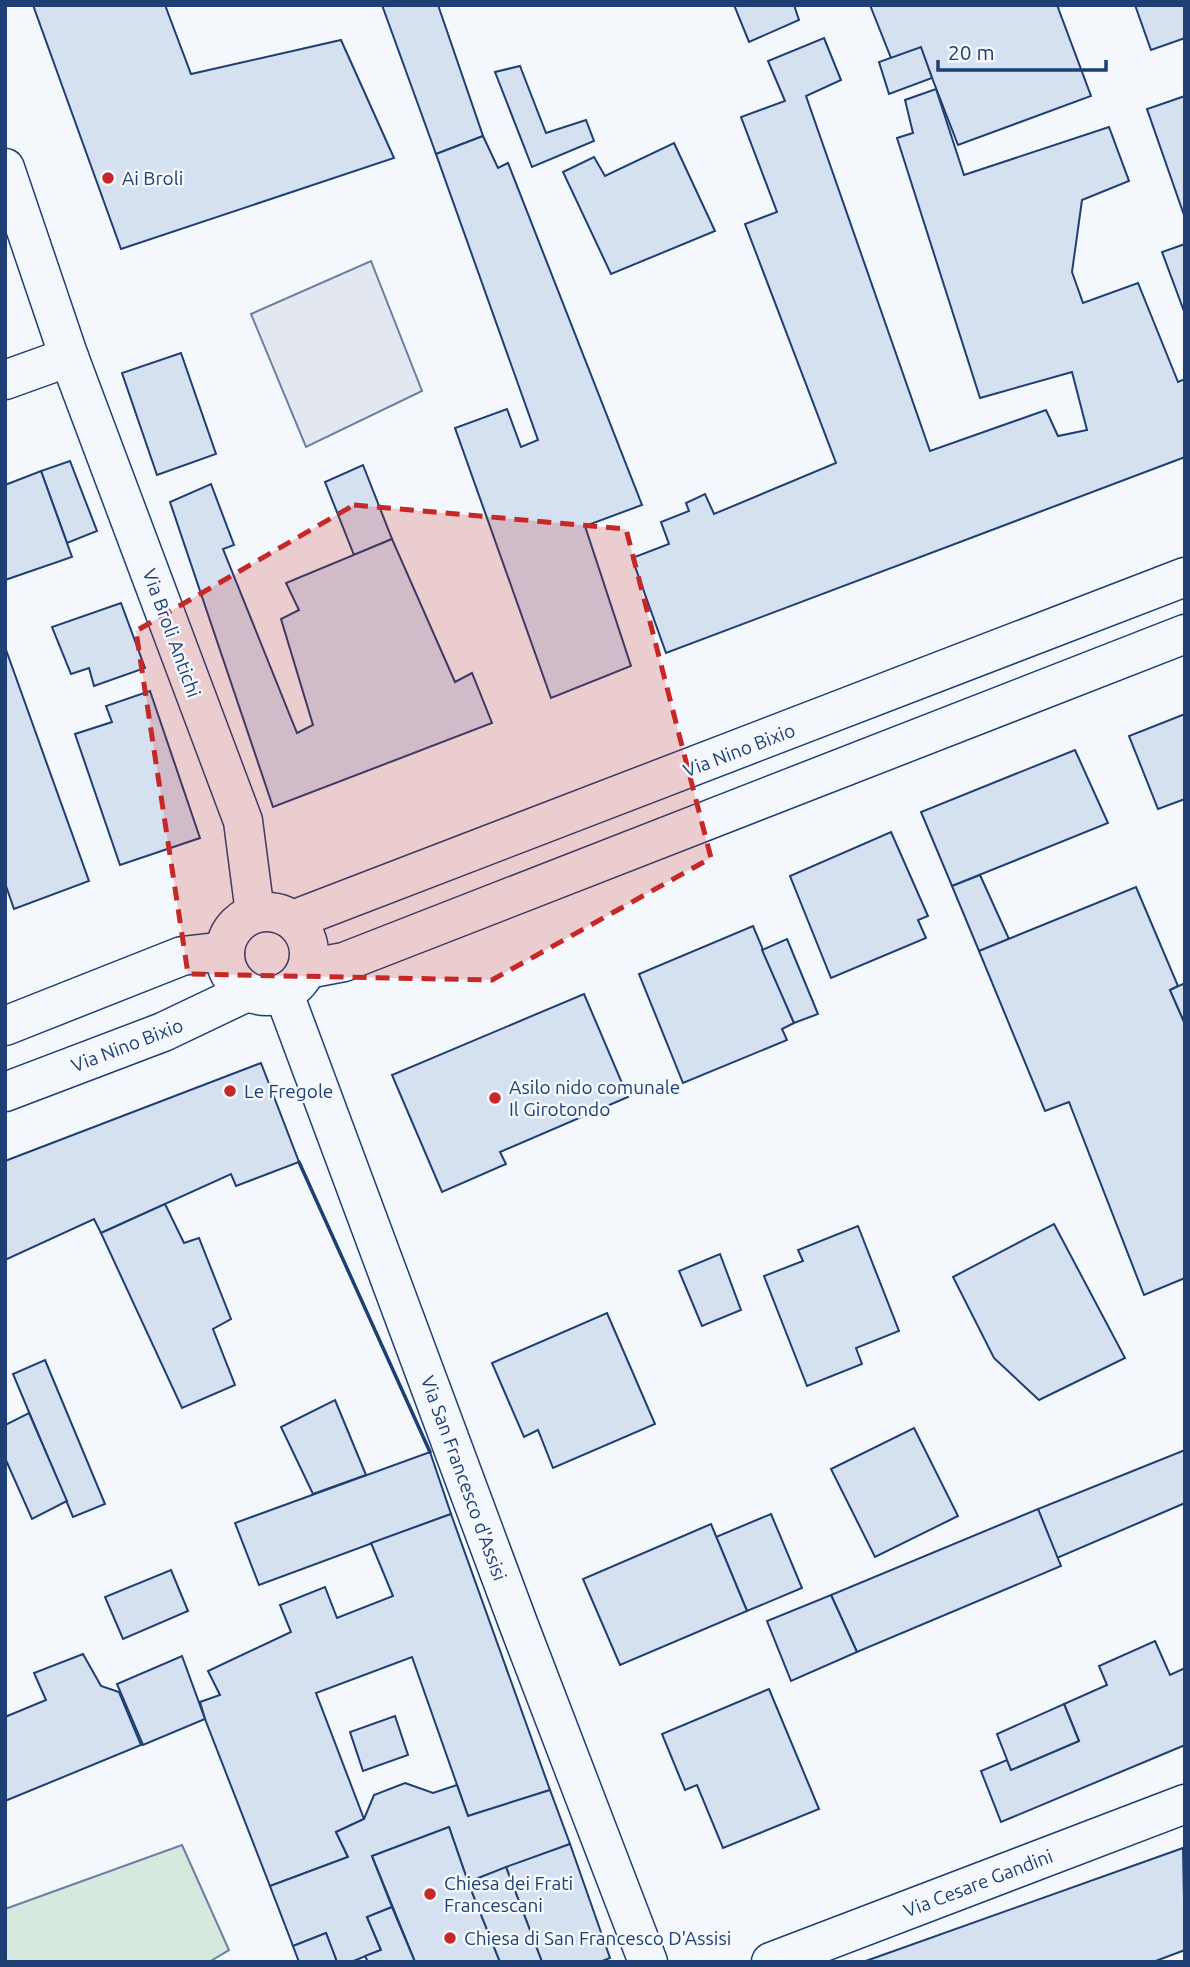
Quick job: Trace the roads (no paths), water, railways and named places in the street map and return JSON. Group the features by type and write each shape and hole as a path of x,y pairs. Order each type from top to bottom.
{"street":[{"name":"Via Broli Antichi","path":"5,168 69,357 243,821 255,913"},
{"path":"5,380 69,357"},
{"name":"Via Nino Bixio","path":"293,920 1185,577"},
{"name":"Via Nino Bixio","path":"5,1092 1185,634"},
{"path":"255,913 282,914 293,920 308,942 279,985 230,974 225,951 234,927 255,913"},
{"path":"5,1026 182,956 225,951"},
{"name":"Via San Francesco d'Assisi","path":"279,985 648,1962"},
{"name":"Via Cesare Gandini","path":"771,1962 1185,1804"}],"place":[{"name":"Ai Broli","path":"108,178"},
{"name":"Le Fregole","path":"230,1091"},
{"name":"Asilo nido comunale Il Girotondo","path":"495,1098"},
{"name":"Chiesa dei Frati Francescani","path":"430,1894"},
{"name":"Chiesa di San Francesco D'Assisi","path":"450,1938"}]}
